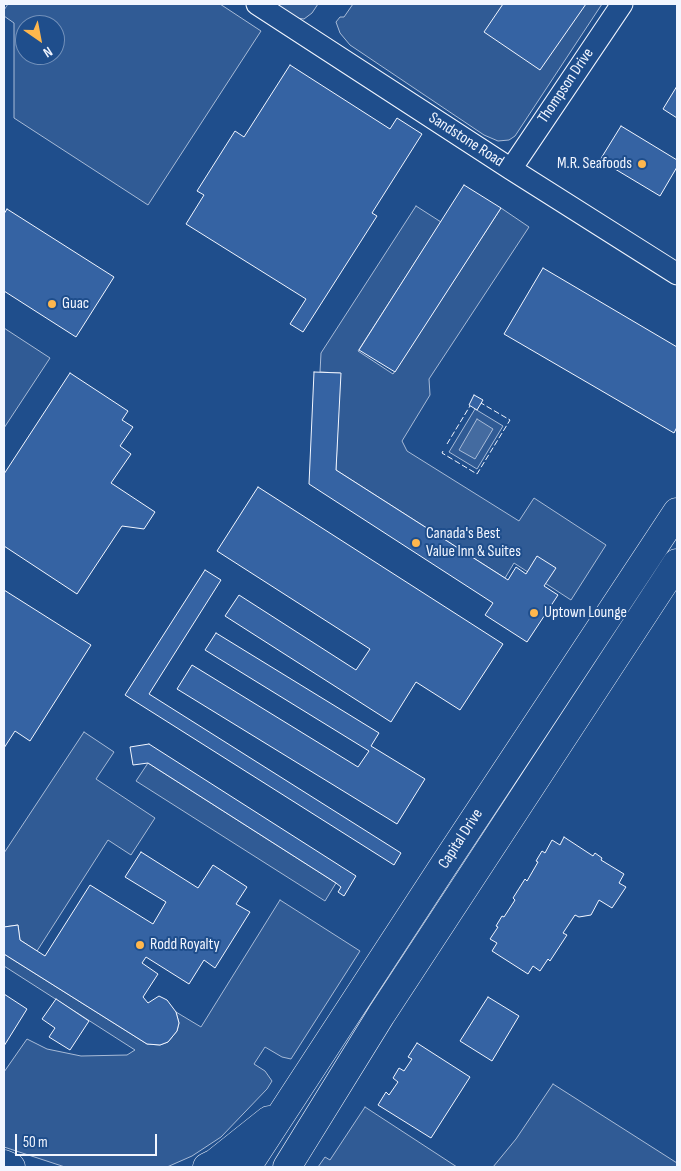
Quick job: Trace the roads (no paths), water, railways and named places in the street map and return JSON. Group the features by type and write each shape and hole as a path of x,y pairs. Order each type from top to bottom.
{"main road":[{"name":"Capital Drive","path":"247,1167 677,512"},
{"name":"Capital Drive","path":"287,1167 312,1123 386,1007 677,563"},
{"path":"207,1167 215,1163 288,1104"},
{"path":"4,1164 11,1167"}],"street":[{"name":"Sandstone Road","path":"257,4 677,274"},
{"name":"Thompson Drive","path":"511,169 622,4"}],"place":[{"name":"M.R. Seafoods","path":"642,164"},
{"name":"Guac","path":"52,304"},
{"name":"Canada's Best Value Inn & Suites","path":"416,543"},
{"name":"Uptown Lounge","path":"534,613"},
{"name":"Rodd Royalty","path":"140,945"}]}
